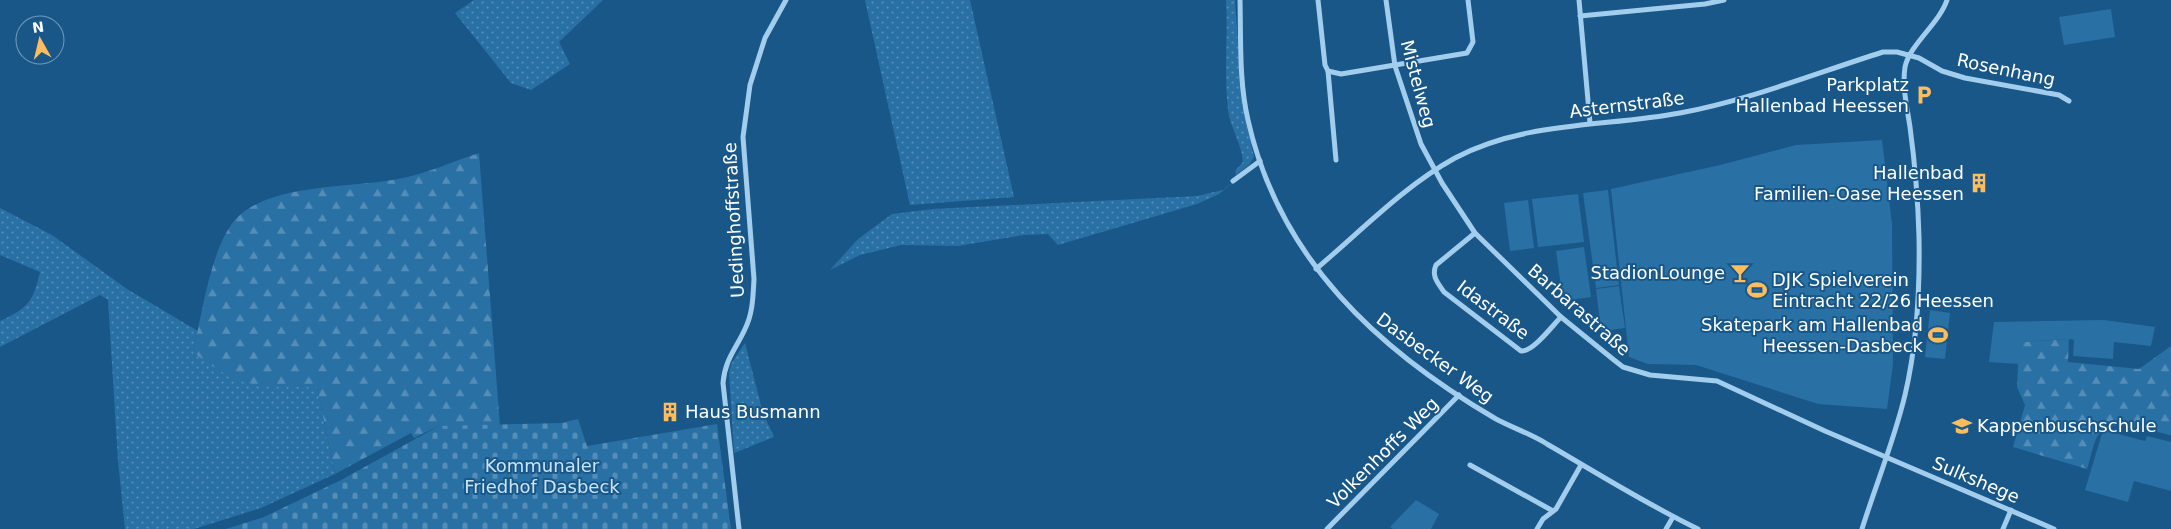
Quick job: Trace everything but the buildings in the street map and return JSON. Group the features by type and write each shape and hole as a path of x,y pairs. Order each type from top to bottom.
{"street":[{"name":"Uedinghoffstraße","path":"739,529 723,383 726,363 745,330 753,301 754,278 743,137 750,85 764,38 786,0"},
{"name":"Dasbecker Weg","path":"1240,0 1242,66 1246,109 1260,161 1289,226 1316,269 1342,301 1385,341 1459,396 1495,418 1545,443 1673,517 1698,529"},
{"path":"1318,0 1325,66 1328,71 1336,160"},
{"name":"Mistelweg","path":"1386,0 1396,66 1414,126 1435,171"},
{"path":"1328,71 1341,74 1457,56 1468,52 1473,42 1468,0"},
{"path":"1579,0 1590,123"},
{"path":"1580,16 1705,4 1724,0"},
{"path":"1862,529 1887,458 1905,395 1915,336 1918,296 1918,197 1904,93 1904,75 1910,55 1940,16 1947,0"},
{"name":"Asternstraße","path":"1316,269 1396,199 1435,171 1456,158 1502,139 1590,123 1682,113 1755,94 1883,52 1910,55"},
{"name":"Rosenhang","path":"1910,55 1965,78 2059,95 2069,102"},
{"path":"1233,181 1260,161"},
{"name":"Barbarastraße","path":"1435,171 1475,232 1561,317 1623,367 1650,375 1717,381 1887,458"},
{"name":"Idastraße","path":"1475,232 1436,265 1434,269 1435,279 1444,292 1521,351 1526,352 1533,347 1561,317"},
{"name":"Volkenhoffs Weg","path":"1327,529 1459,396"},
{"name":"Sulkshege","path":"1887,458 2054,529"},
{"path":"1470,465 1553,511"},
{"path":"1537,529 1543,519 1556,509 1581,465"},
{"path":"2003,529 2011,510"},
{"path":"1666,529 1673,517"}],"green space":[{"path":"474,0 603,0 559,42 570,64 531,90 511,83 455,13"},
{"path":"865,0 970,0 1014,197 910,205"},
{"path":"1226,0 1235,0 1242,103 1254,157 1249,165 1236,175 1235,171 1243,162 1241,149 1228,110"},
{"path":"2111,9 2115,37 2064,45 2059,17"},
{"name":"DJK Spielverein Eintracht 22/26 Heessen","path":"1882,140 1892,224 1893,364 1887,409 1818,404 1696,365 1648,364 1629,357 1611,189 1720,165 1796,145"},
{"path":"479,153 500,426 439,426 414,438 411,433 335,474 317,387 279,387 251,384 225,374 193,352 207,286 217,252 231,225 245,211 264,201 311,189 412,176"},
{"path":"1248,170 1219,194 1197,204 1058,245 1048,234 1024,235 958,246 901,245 860,255 830,270 858,239 892,214 933,209 1197,196 1223,190"},
{"path":"1608,190 1619,285 1596,288 1583,193"},
{"path":"1578,194 1584,242 1538,247 1532,199"},
{"path":"1528,200 1534,248 1510,251 1504,203"},
{"path":"0,208 52,235 127,289 198,331 193,352 317,387 335,474 261,508 194,529 125,529 118,461 108,300 100,295 0,347 0,321 17,312 28,303 35,290 40,272 0,255"},
{"path":"1584,247 1591,297 1563,301 1556,251"},
{"path":"1619,286 1625,328 1601,331 1596,289"},
{"name":"Skatepark am Hallenbad Heessen-Dasbeck","path":"1930,310 1950,313 1945,359 1925,357"},
{"path":"2104,320 2155,327 2151,346 2114,342 2113,359 2073,356 2074,340 2069,339 2020,342 2019,364 1989,362 1994,322"},
{"path":"2069,339 2068,362 2139,369 2171,346 2171,435 2134,427 2113,426 2105,428 2100,432 2096,440 2087,469 2013,447 2025,405 2017,387 2019,342"},
{"path":"745,343 763,413 774,437 734,453 729,373 731,364"},
{"name":"Kommunaler Friedhof Dasbeck","path":"578,419 587,446 717,424 731,529 226,529 264,517 341,480 439,426 561,423"},
{"path":"2103,430 2145,441 2147,436 2171,442 2171,491 2134,481 2135,477 2128,502 2085,490"},
{"path":"1416,500 1439,514 1431,529 1393,529 1390,527"}],"place":[{"name":"Parkplatz Hallenbad Heessen","path":"1924,95"},
{"name":"Hallenbad Familien-Oase Heessen","path":"1979,183"},
{"name":"StadionLounge","path":"1740,273"},
{"name":"DJK Spielverein Eintracht 22/26 Heessen","path":"1757,290"},
{"name":"Skatepark am Hallenbad Heessen-Dasbeck","path":"1938,335"},
{"name":"Haus Busmann","path":"670,412"},
{"name":"Kappenbuschschule","path":"1962,426"}]}
